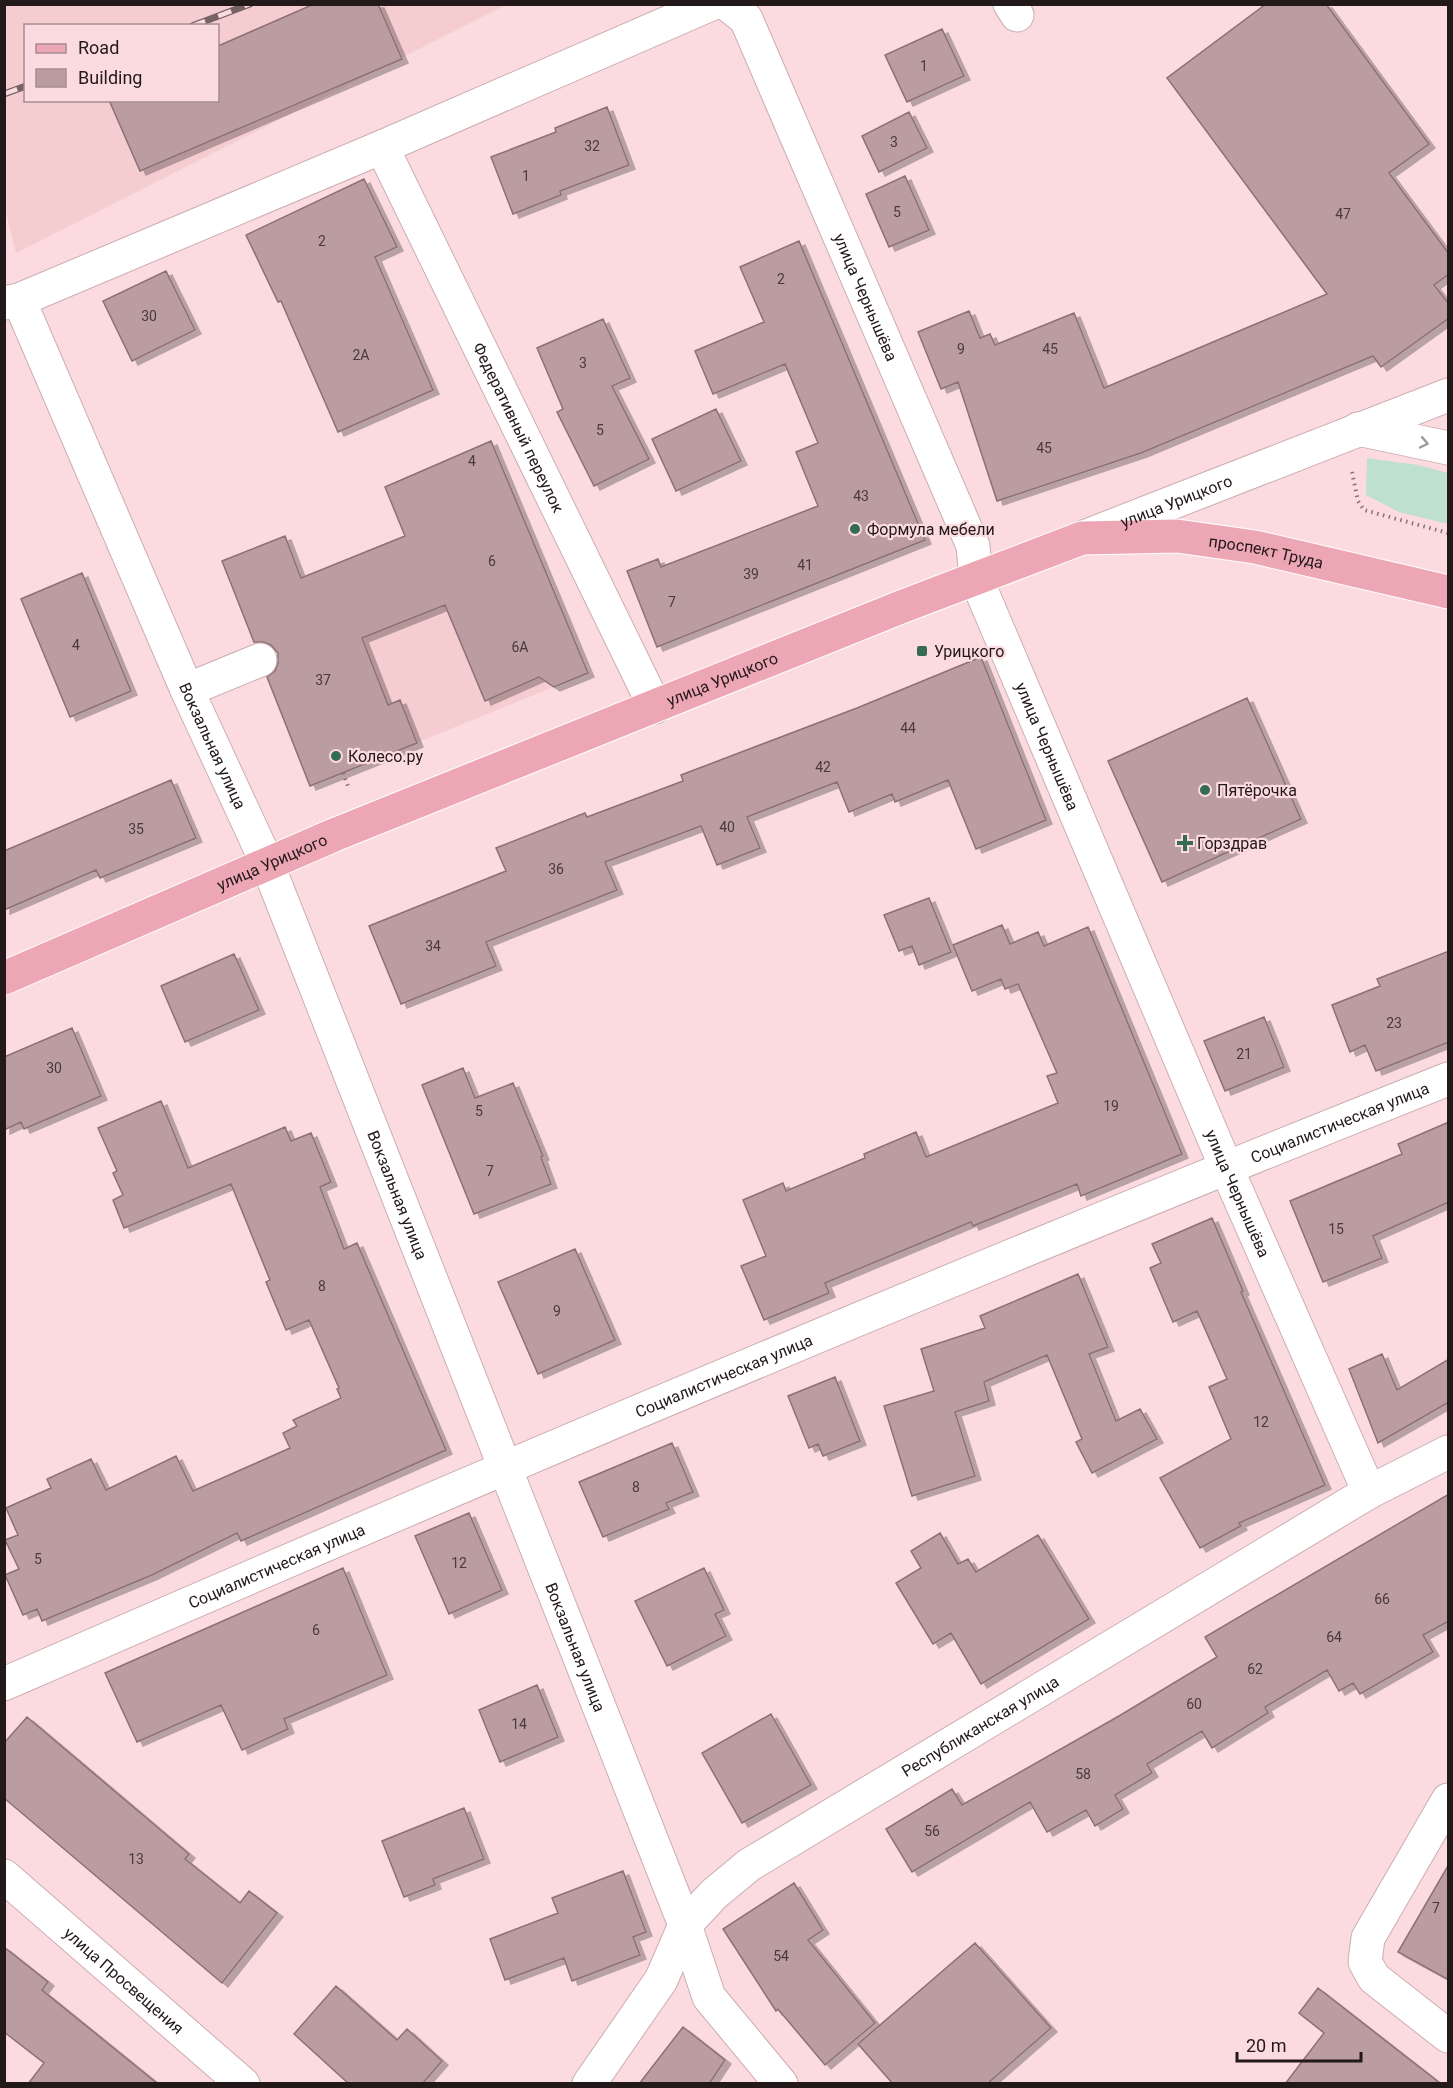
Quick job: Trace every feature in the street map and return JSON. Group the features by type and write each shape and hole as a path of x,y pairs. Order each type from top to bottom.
{"main road":[{"name":"проспект Труда","path":"1082,538 1177,536 1255,547 1449,592"},
{"name":"улица Урицкого","path":"4,978 267,863 976,578 1082,538"}],"street":[{"path":"12,301 382,147 731,8"},
{"name":"улица Чернышёва","path":"731,8 973,546 976,578 1226,1167 1369,1492"},
{"name":"Федеративный переулок","path":"382,147 655,707"},
{"name":"Вокзальная улица","path":"12,301 267,863 685,1925 709,1997 781,2084"},
{"name":"улица Урицкого","path":"1082,538 1449,395"},
{"path":"1358,429 1449,448"},
{"path":"188,690 260,660"},
{"name":"Социалистическая улица","path":"4,1683 506,1466 1226,1167 1449,1079"},
{"name":"Республиканская улица","path":"589,2084 661,1980 685,1925 714,1894 749,1865 1369,1492 1449,1452"},
{"path":"1449,1800 1368,1938 1365,1962 1374,1978 1449,2036"},
{"name":"улица Просвещения","path":"4,1876 243,2084"}],"path":[{"path":"1351,464 1358,501 1364,510 1449,533"},
{"path":"343,773 350,793"}],"shaded area":[{"path":"4,5 506,5 16,253 5,209"},
{"path":"395,540 549,580 588,673 310,786 238,603"}],"green space":[{"path":"1367,458 1418,465 1448,473 1448,524 1399,512 1366,495"}],"building":[{"path":"314,4 378,4 402,59 140,171 110,102 219,102 219,46"},
{"path":"1266,4 1326,4 1429,144 1389,173 1449,254 1449,274 1434,285 1449,304 1449,318 1381,367 1373,356 1141,453 997,501 958,382 941,389 918,332 969,311 980,338 990,334 995,345 1074,313 1104,388 1327,294 1167,78"},
{"path":"942,29 964,76 907,102 885,55"},
{"path":"607,107 629,165 560,191 561,195 513,214 491,157 556,132 555,128"},
{"path":"909,112 927,148 879,172 862,136"},
{"path":"905,176 929,230 889,247 866,194"},
{"path":"364,179 397,247 375,257 433,390 338,432 281,301 278,302 246,235"},
{"path":"799,241 925,540 657,647 627,571 658,559 661,567 818,506 796,452 818,443 785,364 713,394 695,351 764,322 740,267"},
{"path":"166,271 195,330 132,361 103,301"},
{"path":"603,319 630,378 612,386 649,459 594,486 557,412 563,409 537,348"},
{"path":"716,409 741,461 676,491 652,439"},
{"path":"491,441 588,673 554,687 539,677 485,701 445,605 362,638 388,705 400,700 417,743 310,786 267,677 275,671 278,653 271,645 254,642 222,561 285,536 301,578 405,536 385,487"},
{"path":"82,573 131,691 70,717 21,599"},
{"path":"981,657 1046,820 976,849 948,780 895,802 892,794 849,812 837,782 747,817 760,848 717,865 701,826 605,862 617,890 486,942 496,966 401,1004 369,926 506,871 496,848 585,813 587,817 683,781 681,775 857,708"},
{"name":"Пятёрочка","path":"1247,698 1301,819 1162,882 1108,761"},
{"path":"171,780 196,838 100,878 96,870 4,910 4,851"},
{"path":"929,898 951,952 919,965 912,946 899,951 884,915"},
{"path":"1002,925 1010,944 1038,932 1044,946 1088,927 1182,1154 1081,1196 1077,1184 973,1226 971,1222 825,1283 829,1293 764,1320 741,1266 766,1256 743,1200 783,1183 786,1191 865,1158 864,1154 916,1132 926,1157 1058,1103 1047,1076 1057,1073 1018,984 1005,989 1001,979 972,991 953,945"},
{"path":"1449,951 1449,1042 1376,1071 1365,1045 1350,1052 1332,1005 1380,986 1377,979"},
{"path":"234,954 259,1010 185,1042 161,986"},
{"path":"1264,1017 1284,1067 1225,1091 1204,1041"},
{"path":"72,1028 101,1096 24,1129 21,1122 4,1130 4,1057"},
{"path":"463,1068 475,1098 513,1083 543,1156 541,1157 551,1184 474,1214 422,1085"},
{"path":"161,1101 188,1168 285,1127 291,1141 311,1133 331,1182 320,1187 344,1249 357,1243 446,1450 241,1541 237,1533 152,1575 42,1621 37,1609 23,1615 5,1575 19,1569 5,1540 18,1535 6,1508 51,1488 47,1479 91,1459 106,1490 176,1456 193,1491 290,1448 283,1433 297,1426 293,1420 341,1398 337,1389 339,1388 309,1320 286,1330 266,1282 270,1280 231,1184 124,1228 113,1200 123,1195 113,1173 117,1171 98,1128"},
{"path":"1449,1122 1449,1202 1373,1236 1382,1258 1323,1282 1290,1201 1402,1154 1398,1144"},
{"path":"1212,1218 1243,1291 1241,1292 1325,1485 1239,1523 1241,1526 1200,1548 1160,1478 1231,1439 1209,1387 1227,1379 1197,1311 1173,1322 1150,1268 1161,1263 1152,1244"},
{"path":"575,1249 615,1340 538,1374 498,1282"},
{"path":"1078,1274 1108,1347 1089,1354 1116,1421 1140,1409 1157,1439 1092,1473 1076,1442 1082,1439 1047,1355 984,1382 989,1401 955,1412 975,1476 912,1496 884,1406 934,1391 921,1349 985,1328 980,1316"},
{"path":"1382,1354 1397,1390 1449,1359 1449,1402 1378,1443 1349,1369"},
{"path":"835,1377 860,1441 823,1456 818,1444 809,1448 788,1396"},
{"path":"672,1443 693,1492 666,1503 669,1509 603,1537 579,1482"},
{"path":"1449,1494 1449,1621 1423,1635 1433,1652 1360,1694 1353,1683 1339,1691 1327,1670 1265,1707 1268,1713 1212,1748 1202,1731 1147,1764 1152,1773 1115,1795 1123,1809 1095,1826 1086,1810 1047,1832 1030,1802 912,1872 886,1829 952,1789 962,1805 1119,1716 1217,1657 1205,1637"},
{"path":"469,1513 502,1590 449,1614 415,1536"},
{"path":"940,1533 958,1564 968,1559 976,1572 1038,1535 1089,1619 981,1684 951,1633 933,1644 896,1583 921,1568 911,1551"},
{"path":"343,1568 387,1675 284,1719 288,1729 242,1750 221,1705 137,1742 105,1673"},
{"path":"704,1568 724,1610 715,1614 726,1636 667,1666 635,1601"},
{"path":"537,1685 558,1737 500,1762 479,1710"},
{"path":"771,1714 811,1785 742,1823 702,1753"},
{"path":"27,1717 189,1854 185,1859 240,1903 249,1891 277,1913 222,1983 4,1798 4,1743"},
{"path":"464,1808 484,1859 433,1879 435,1885 404,1897 382,1841"},
{"path":"1449,1864 1449,1980 1398,1952"},
{"path":"623,1871 646,1932 633,1937 640,1955 572,1981 564,1958 505,1980 490,1939 558,1913 552,1898"},
{"path":"794,1883 823,1930 808,1940 875,2023 825,2065 778,2009 776,2011 723,1929"},
{"path":"975,1943 1051,2028 987,2084 893,2084 858,2044"},
{"path":"4,1947 48,1982 42,1990 158,2084 28,2084 44,2063 4,2032"},
{"path":"336,1986 397,2040 407,2029 442,2061 422,2084 349,2084 294,2034"},
{"path":"1318,1988 1441,2084 1285,2084 1324,2033 1299,2013"},
{"path":"683,2027 725,2060 709,2084 639,2084"}],"railway":[{"path":"197,24 250,4"},
{"path":"4,94 24,87"}],"place":[{"name":"Формула мебели","path":"855,529"},
{"name":"Урицкого","path":"922,651"},
{"name":"Колесо.ру","path":"336,756"},
{"name":"Пятёрочка","path":"1205,790"},
{"name":"Горздрав","path":"1185,843"}]}
